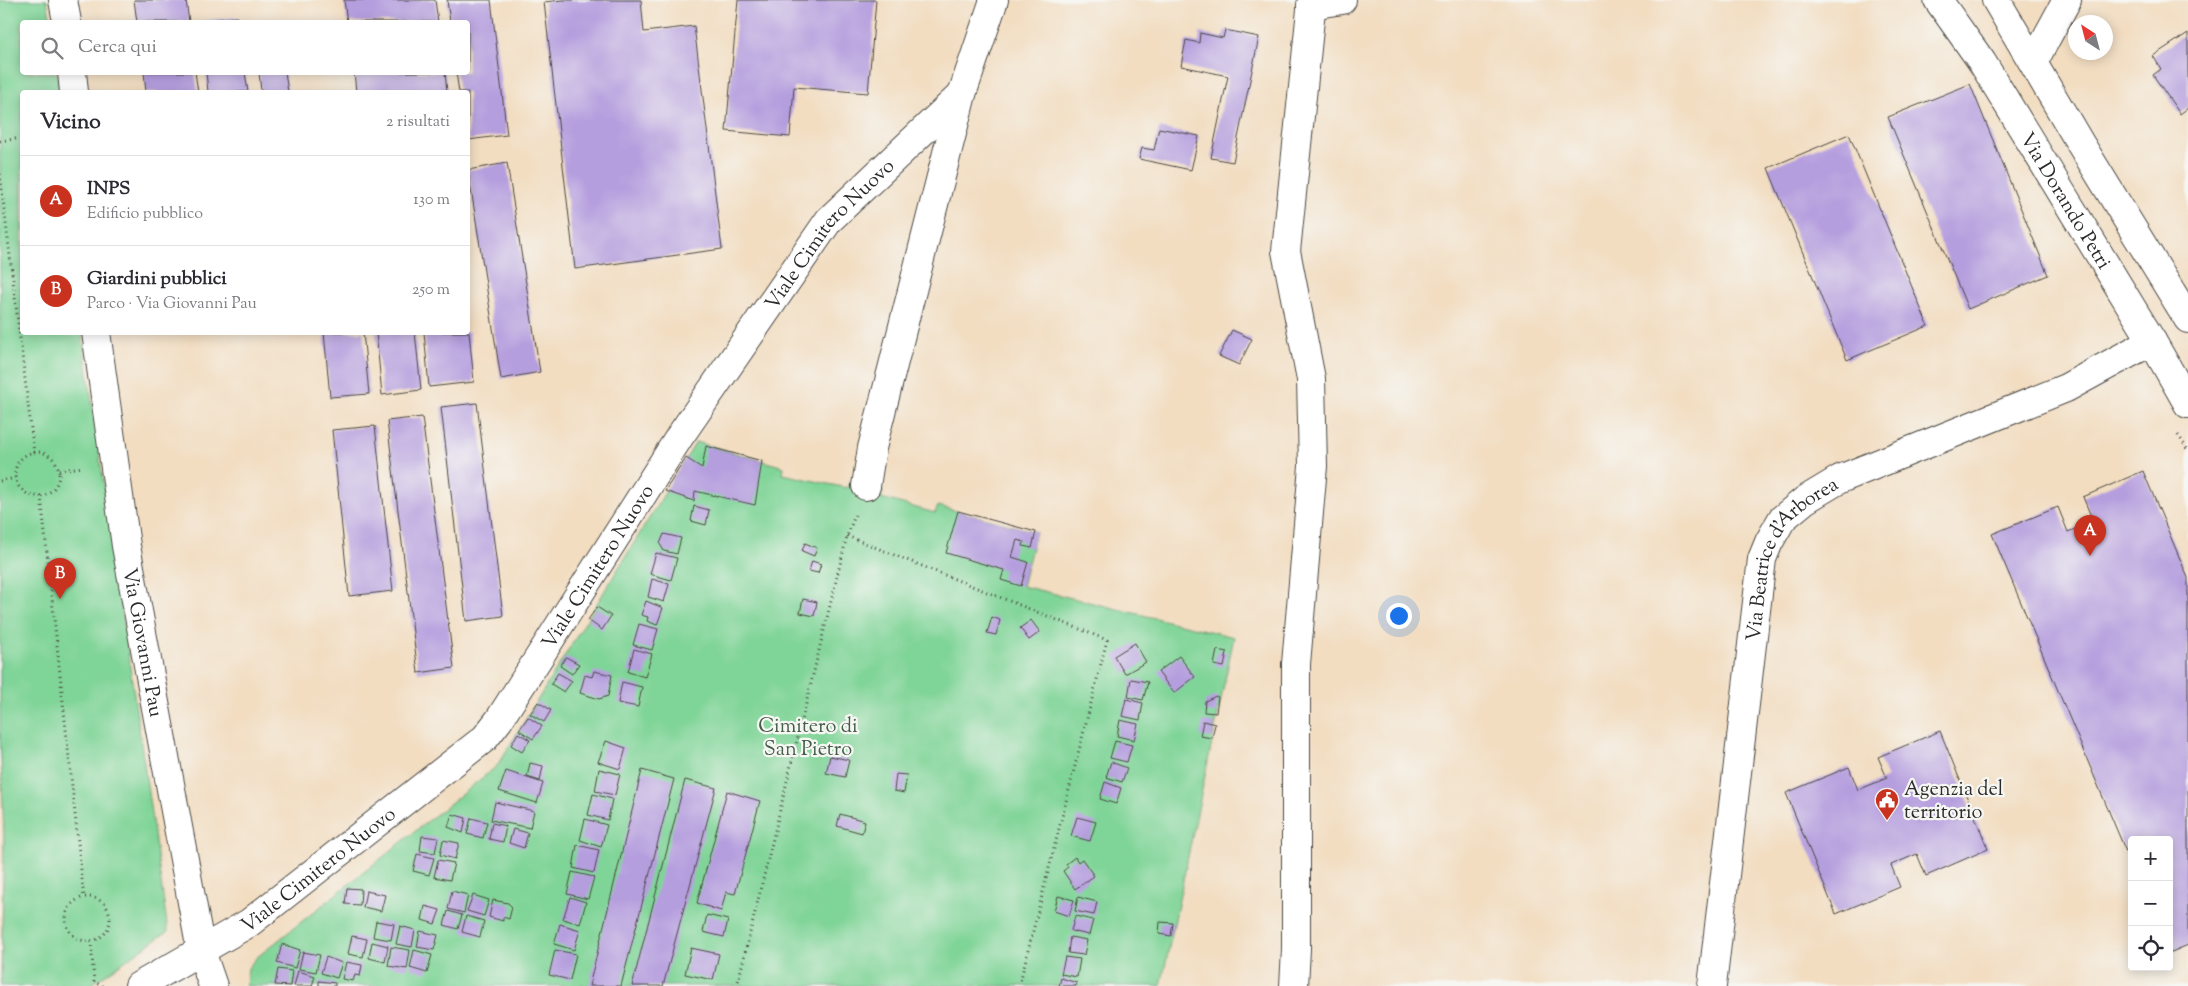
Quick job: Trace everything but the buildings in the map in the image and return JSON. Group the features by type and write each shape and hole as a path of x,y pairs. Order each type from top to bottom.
{"street":[{"path":"63,0 67,20"},
{"name":"Viale Cimitero Nuovo","path":"866,486 872,448 962,94 994,0"},
{"path":"1294,986 1296,949 1296,664 1313,466 1311,379 1286,251 1312,3 1342,0"},
{"name":"Via Dorando Petri","path":"1938,0 1982,62 2152,341 2188,404"},
{"name":"Via Dorando Petri","path":"1996,0 2034,61 2080,143 2188,319"},
{"path":"2034,61 2067,0"},
{"path":"72,75 74,90"},
{"name":"Viale Cimitero Nuovo","path":"139,986 248,923 485,738 499,720 680,436 829,220 962,94"},
{"name":"Via Giovanni Pau","path":"96,335 126,546 201,951"},
{"name":"Via Beatrice d'Arborea","path":"1712,986 1762,559 1782,519 1805,500 1840,479 2066,388 2152,341"},
{"path":"201,951 213,986"}],"path":[{"path":"0,141 20,138"},
{"path":"0,174 34,452"},
{"path":"42,451 57,462 60,479 50,494 32,497 18,487 16,478 14,469 24,454 42,451"},
{"path":"0,481 16,478"},
{"path":"737,986 848,536 866,486"},
{"path":"40,496 84,898"},
{"path":"848,536 1107,640 1019,986"},
{"path":"93,896 108,906 111,924 101,939 91,941 83,942 68,932 65,914 75,899 93,896"},
{"path":"91,941 94,982 103,986"}],"green space":[{"path":"0,0 47,0 51,20 20,20 20,75 57,75 59,90 20,90 20,335 82,335 168,931 89,986 1,986 4,835 0,734"},
{"name":"Cimitero di San Pietro","path":"696,442 784,467 783,474 847,488 850,481 883,491 881,498 935,513 938,506 1036,532 1022,586 1234,637 1161,986 246,986 248,968 256,958 497,766"}],"place":[{"name":"INPS","path":"2090,556"},
{"name":"Giardini pubblici","path":"60,599"},
{"name":"Agenzia del territorio","path":"1887,821"}]}
